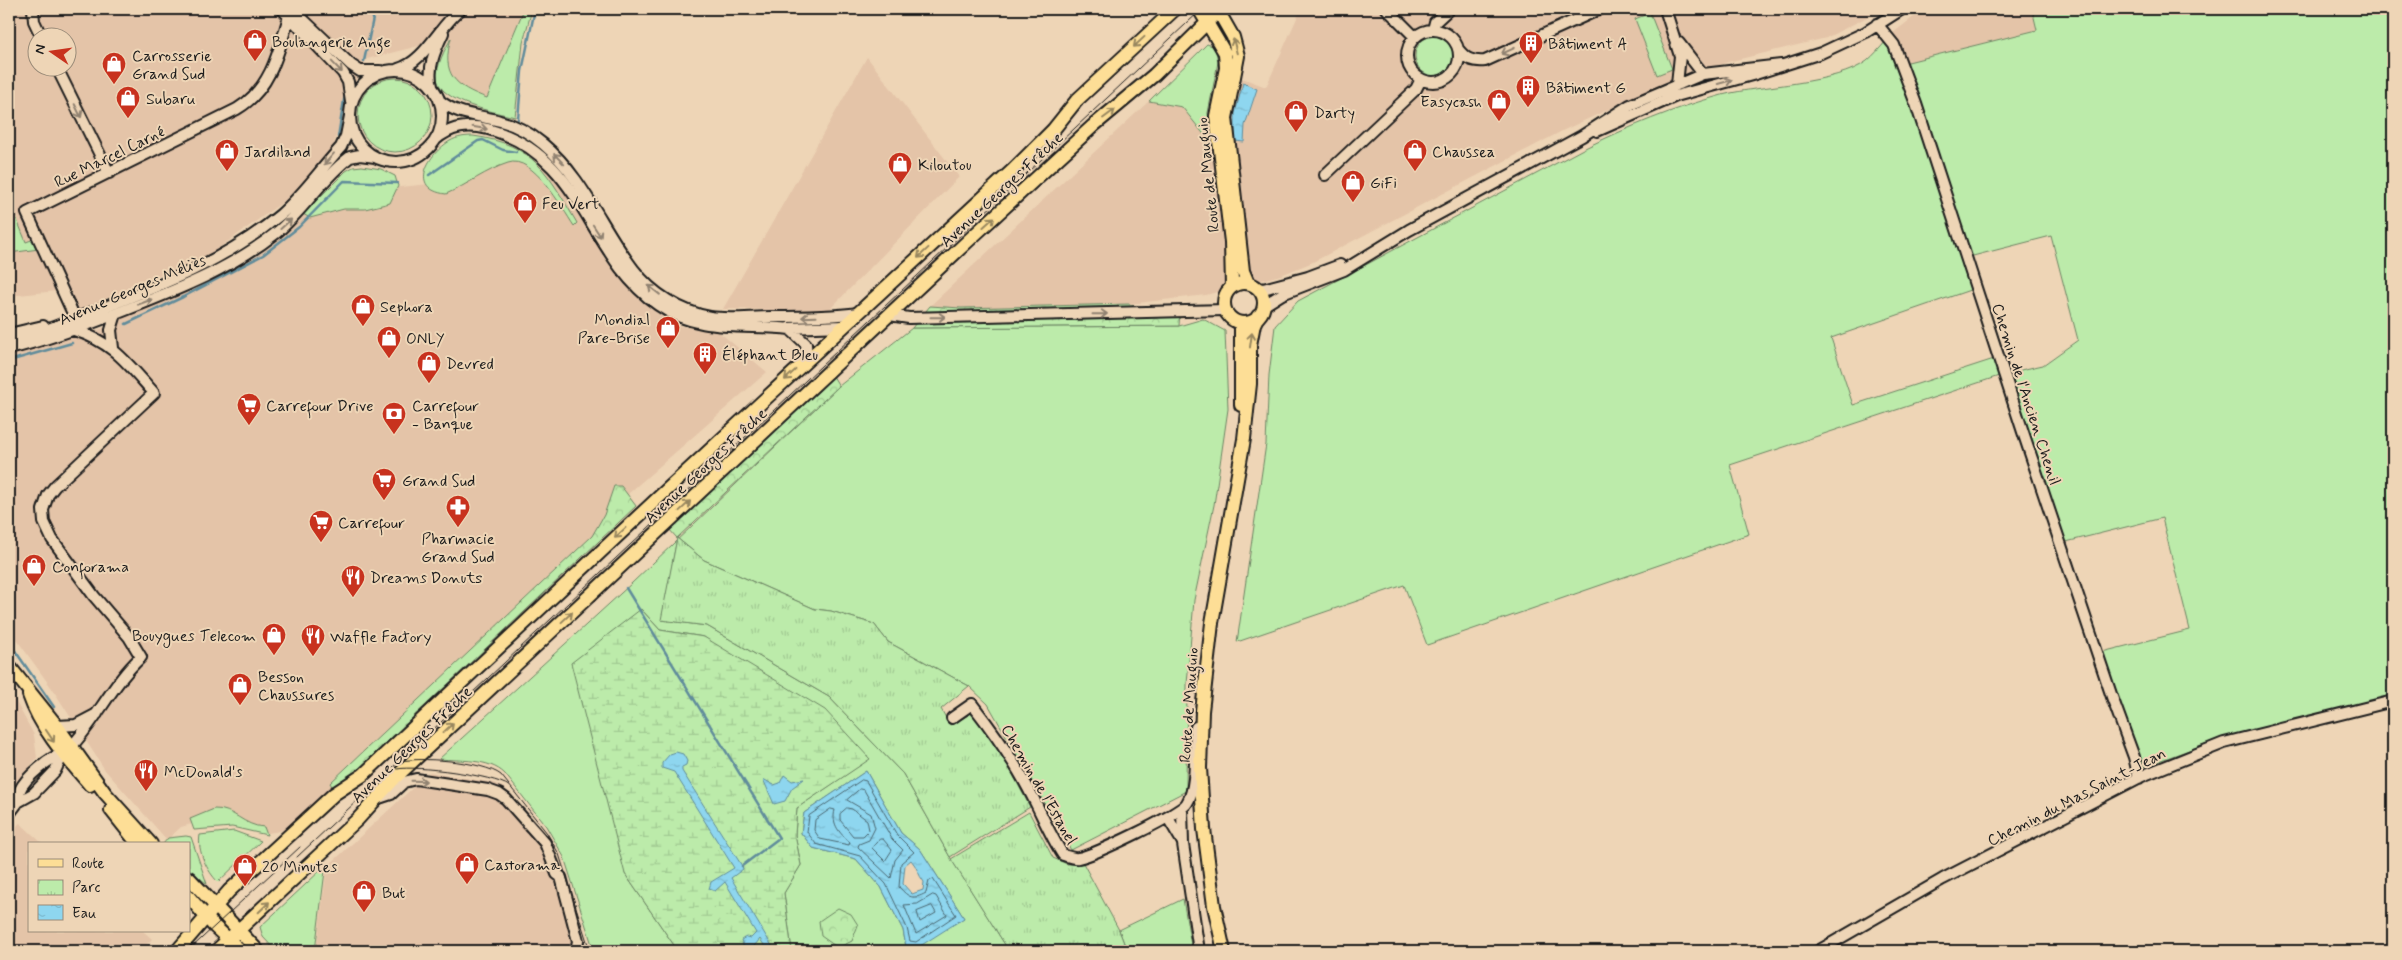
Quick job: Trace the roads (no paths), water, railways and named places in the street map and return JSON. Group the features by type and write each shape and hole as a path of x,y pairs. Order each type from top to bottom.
{"main road":[{"name":"Avenue Georges Frêche","path":"177,951 215,906 334,794 364,775 806,360 1012,171 1053,130 1077,100 1174,9"},
{"name":"Route de Mauguio","path":"1199,9 1225,53 1226,68 1216,116 1231,242 1232,287"},
{"name":"Avenue Georges Frêche","path":"216,951 324,852 376,799 889,315 1093,126 1133,96 1219,10"},
{"name":"Route de Mauguio","path":"1219,10 1233,37 1238,56 1227,108 1226,128 1243,270 1253,286"},
{"path":"1253,286 1263,299 1261,311 1253,320 1241,323 1231,318 1225,310 1224,297 1232,287 1253,286"},
{"name":"Route de Mauguio","path":"1224,951 1220,938 1205,839 1200,768 1205,669 1238,475 1250,384 1250,345 1254,324 1261,311"},
{"path":"858,313 876,328"},
{"name":"Route de Mauguio","path":"1238,475 1241,323"},
{"path":"843,326 860,343"},
{"path":"9,666 57,726 67,750"},
{"path":"28,692 35,712 145,842"},
{"path":"190,879 215,906 241,951"},
{"path":"190,898 205,916 258,951"},
{"name":"Route de Mauguio","path":"1220,938 1220,951"}],"street":[{"path":"33,9 34,20 38,28"},
{"path":"1387,9 1415,37"},
{"path":"1433,30 1435,22 1449,9"},
{"path":"1458,49 1458,65 1449,77 1435,82 1421,79 1411,69 1408,62 1408,50 1415,37 1433,30 1449,35 1466,58 1475,62 1485,61 1600,9"},
{"path":"1664,9 1677,42 1680,56 1677,84"},
{"path":"1582,136 1670,98 1752,76 1781,64 1821,53 1902,9"},
{"path":"290,11 360,71 383,71 397,69 413,63 459,10"},
{"path":"435,140 442,121 440,101 429,76 437,45 459,10"},
{"path":"290,11 310,38 343,73 350,86 350,116 357,140 365,150 375,157 392,162 410,160 428,149 445,132 456,128 475,127 500,132 538,152 567,183 626,276 642,293 671,314 708,325 782,328 843,326"},
{"name":"Rue Marcel Carné","path":"67,321 27,213 251,100 268,77 280,46 283,25 290,11"},
{"name":"Chemin de l'Ancien Chenil","path":"1877,24 1894,46 1916,104 2108,688 2134,757 2139,778"},
{"path":"280,46 290,36 296,34 310,38"},
{"path":"1677,42 1703,74"},
{"path":"1261,311 1288,292 1344,270 1367,254 1582,136 1630,105 1703,74 1781,64"},
{"path":"397,69 417,74 433,88"},
{"path":"351,103 358,89 369,78 383,71"},
{"path":"1638,112 1650,102 1680,90 1703,74"},
{"path":"62,78 109,173"},
{"path":"1325,175 1416,90 1421,79"},
{"path":"1677,84 1690,83 1708,87"},
{"path":"440,101 452,110 512,125 542,143 559,158 574,177 634,270 649,286 686,310 712,318 807,317 858,313"},
{"name":"Avenue Georges Méliès","path":"9,338 31,335 173,280 232,250 292,203 340,146 346,136 350,116"},
{"name":"Avenue Georges Méliès","path":"9,349 68,334 185,287 245,255 290,221 343,162 350,157 360,155 375,157"},
{"path":"1253,286 1264,289 1308,277 1367,254"},
{"path":"889,315 929,317 1225,310"},
{"path":"113,348 111,330 116,314"},
{"name":"Avenue Georges Méliès","path":"9,334 67,321"},
{"path":"782,328 790,329 806,344 806,360"},
{"path":"9,814 18,802 20,789 46,762 55,755 67,750 89,728 98,713 141,657 129,637 94,596 52,539 44,522 43,510 48,495 55,486 154,393 113,348 87,334 74,330"},
{"path":"1183,844 1168,818 1182,809 1191,795 1196,725 1205,669"},
{"name":"Chemin du Mas Saint-Jean","path":"1818,951 1943,880 2139,778 2224,743 2393,701"},
{"name":"Chemin de l'Estanel","path":"952,718 972,704 996,735 1029,790 1049,834 1062,855 1076,858 1095,854 1148,826 1168,818"},
{"path":"57,726 76,725 98,713"},
{"path":"376,799 391,794 404,782 416,779 488,790 506,798 545,843 557,874 561,877 578,941 576,951"},
{"path":"1182,809 1183,844 1199,951"}],"water":[{"path":"1243,83 1257,89 1245,125 1244,142 1235,141 1235,113"},
{"path":"676,752 683,754 687,761 686,765 682,767 682,771 742,866 743,869 731,878 775,951 768,951 760,939 750,951 741,951 744,948 741,940 746,937 751,938 756,933 725,882 715,891 709,889 711,882 734,868 674,772 662,768 662,763 670,754"},
{"path":"866,771 901,833 920,849 964,918 917,948 906,947 903,930 881,887 856,859 813,848 801,833 804,813","holes":["911,860 924,882 923,890 912,894 903,884 905,865"]},
{"path":"784,775 792,781 804,779 792,788 785,801 774,804 763,779 774,785 780,783"}],"waterway":[{"path":"364,61 375,9"},
{"path":"518,119 522,71 535,9"},
{"path":"338,137 345,94"},
{"path":"429,175 478,141 483,140 503,150 516,152"},
{"path":"126,324 183,297 263,255 299,227 344,181 397,183"},
{"path":"9,361 72,343"},
{"path":"626,588 779,838 742,866"},
{"path":"9,642 54,707"}],"tram line":[{"path":"297,857 1202,9"},
{"path":"396,762 406,760 450,761 480,766 501,775 547,833 559,854 590,951"},
{"path":"397,769 420,768 454,772 487,778 509,786"},
{"path":"188,951 300,847"}],"place":[{"name":"Boulangerie Ange","path":"255,62"},
{"name":"Bâtiment A","path":"1531,64"},
{"name":"Carrosserie Grand Sud","path":"114,85"},
{"name":"Bâtiment G","path":"1528,108"},
{"name":"Subaru","path":"128,119"},
{"name":"Easycash","path":"1499,122"},
{"name":"Darty","path":"1296,133"},
{"name":"Jardiland","path":"227,172"},
{"name":"Chaussea","path":"1415,172"},
{"name":"Kiloutou","path":"900,185"},
{"name":"GiFi","path":"1353,203"},
{"name":"Feu Vert","path":"525,224"},
{"name":"Sephora","path":"363,327"},
{"name":"Mondial Pare-Brise","path":"668,349"},
{"name":"ONLY","path":"389,359"},
{"name":"Éléphant Bleu","path":"705,375"},
{"name":"Devred","path":"429,384"},
{"name":"Carrefour Drive","path":"249,426"},
{"name":"Carrefour - Banque","path":"394,435"},
{"name":"Grand Sud","path":"384,501"},
{"name":"Pharmacie Grand Sud","path":"458,528"},
{"name":"Carrefour","path":"321,543"},
{"name":"Conforama","path":"34,587"},
{"name":"Dreams Donuts","path":"353,598"},
{"name":"Bouygues Telecom","path":"274,656"},
{"name":"Waffle Factory","path":"313,657"},
{"name":"Besson Chaussures","path":"240,706"},
{"name":"McDonald's","path":"146,792"},
{"name":"Castorama","path":"467,885"},
{"name":"20 Minutes","path":"245,887"},
{"name":"But","path":"364,913"}]}
